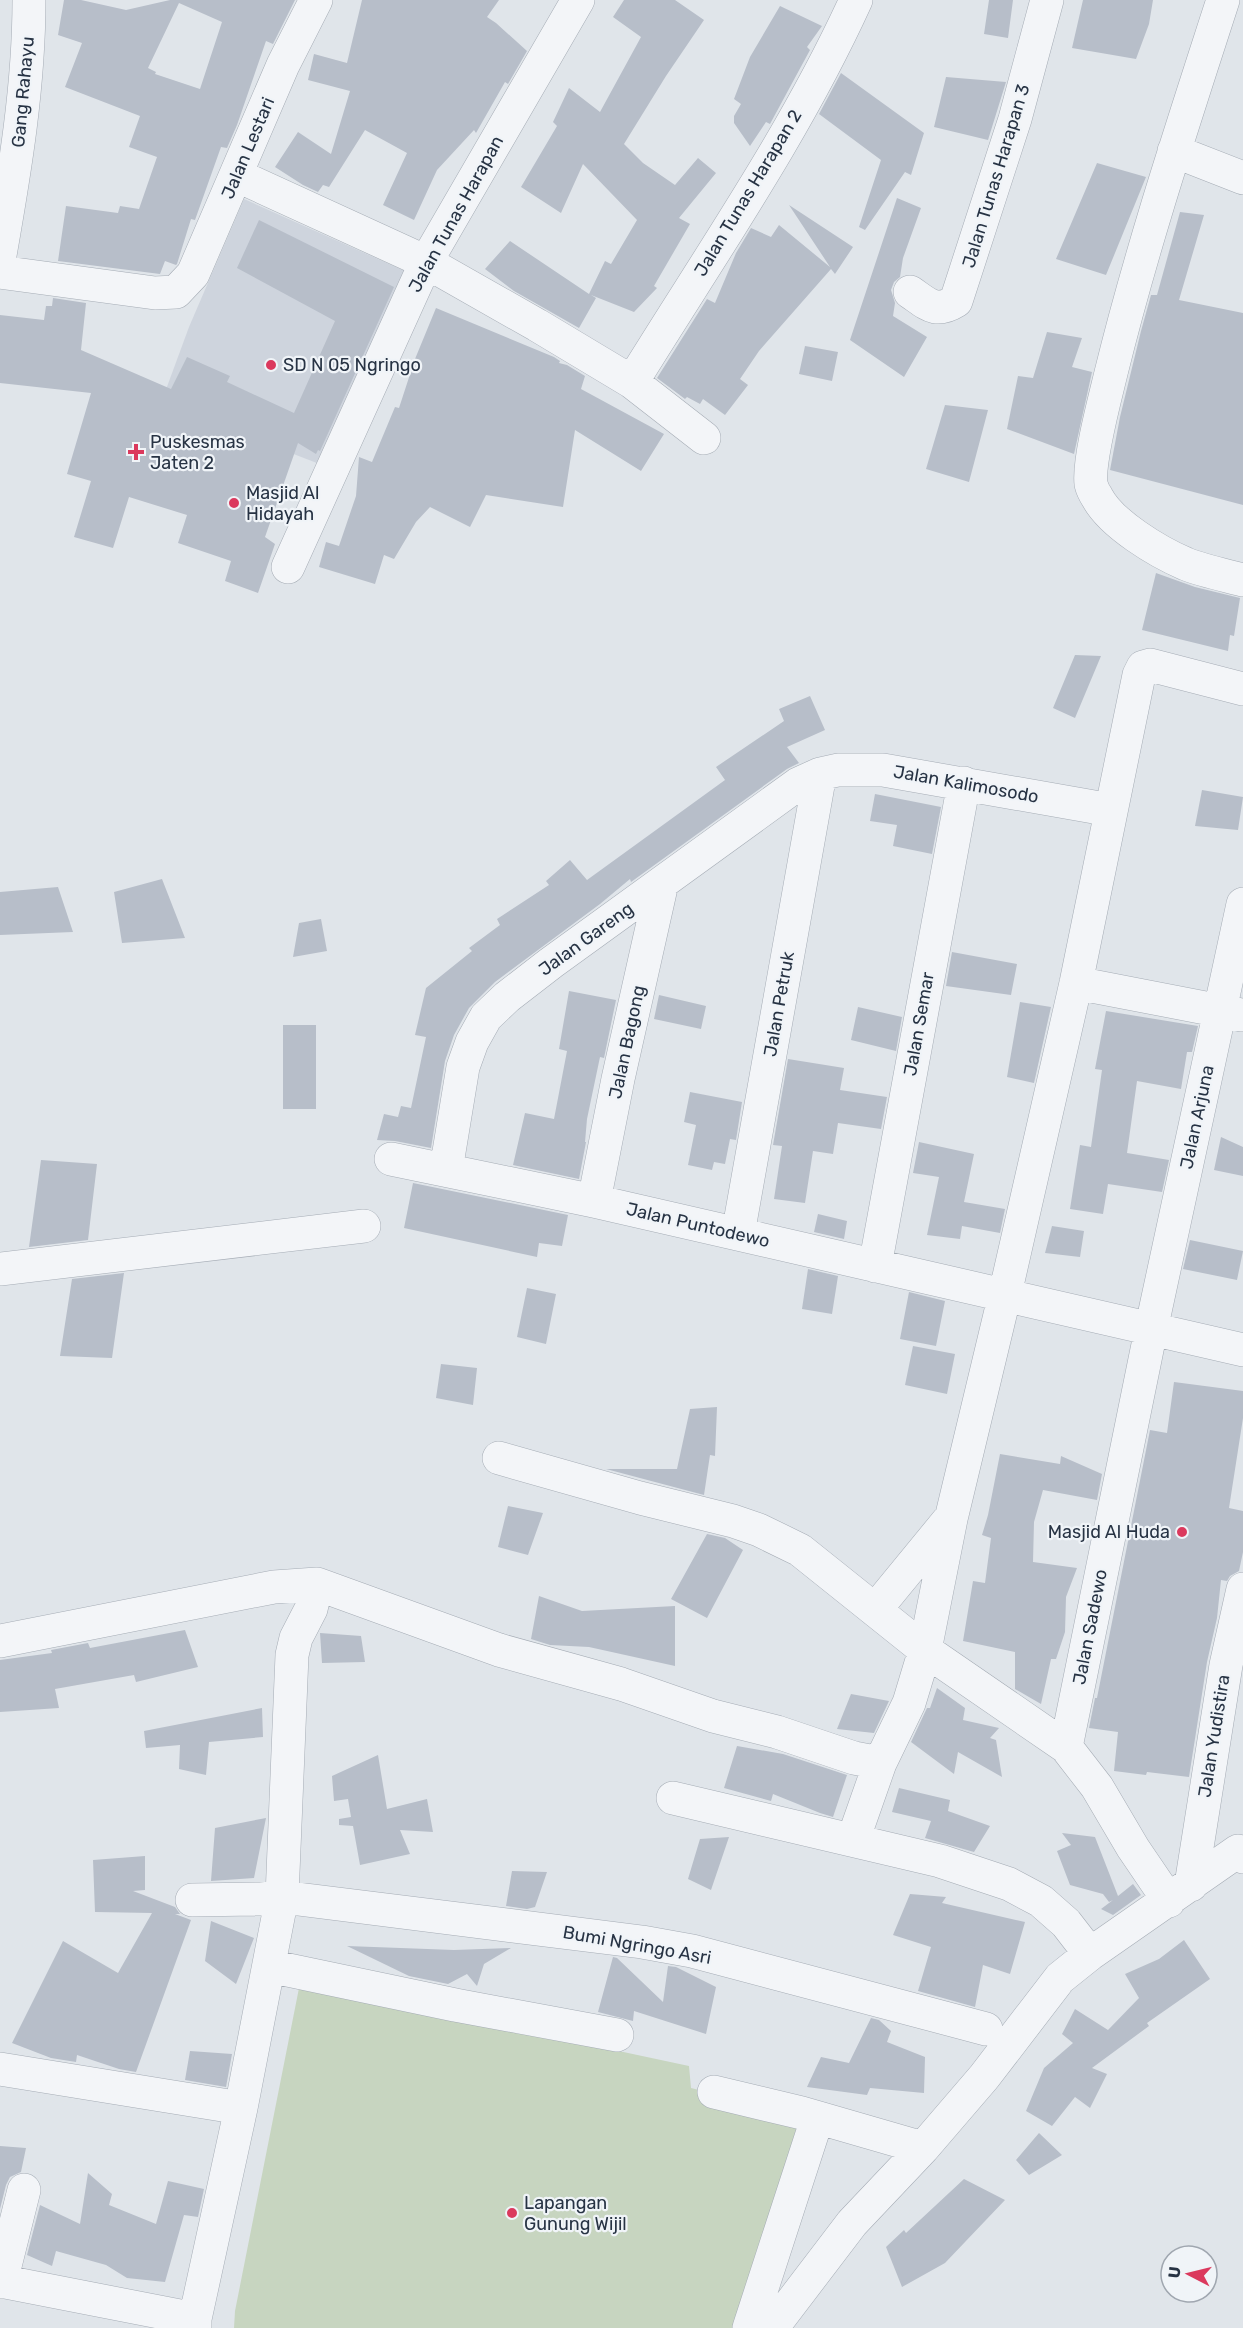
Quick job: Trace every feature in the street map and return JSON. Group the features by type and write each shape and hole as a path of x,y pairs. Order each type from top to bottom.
{"street":[{"name":"Gang Rahayu","path":"0,255 20,137 29,45 29,0"},
{"name":"Jalan Lestari","path":"0,272 155,293 176,292 193,274 284,65 316,0"},
{"name":"Jalan Tunas Harapan","path":"288,567 426,262 578,0"},
{"name":"Jalan Tunas Harapan 2","path":"632,382 776,149 834,48 856,0"},
{"name":"Jalan Tunas Harapan 3","path":"910,292 934,308 944,308 956,301 1015,119 1047,0"},
{"path":"1222,0 1161,187 1123,326 1103,404 1091,484 1102,506 1155,548 1187,564 1243,580"},
{"path":"1174,151 1243,178"},
{"path":"236,175 426,262 632,382 704,438"},
{"path":"853,1840 880,1763 909,1703 925,1650 951,1519 1076,983 1139,675 1143,667 1150,665 1243,689"},
{"name":"Jalan Kalimosodo","path":"820,774 838,770 883,770 1111,810"},
{"name":"Jalan Gareng","path":"446,1170 463,1067 472,1042 486,1017 516,990 789,790 820,774"},
{"name":"Jalan Petruk","path":"738,1234 820,774"},
{"name":"Jalan Semar","path":"875,1266 964,783"},
{"name":"Jalan Bagong","path":"594,1201 618,1079 662,884"},
{"name":"Jalan Arjuna","path":"1151,1330 1232,1013 1243,904"},
{"path":"1076,983 1232,1013"},
{"name":"Jalan Puntodewo","path":"391,1159 594,1201 1243,1350"},
{"path":"0,1269 364,1226"},
{"name":"Jalan Sadewo","path":"1066,1747 1151,1330"},
{"path":"499,1458 759,1530 800,1550 925,1650 1066,1747 1097,1787 1133,1848 1180,1893"},
{"path":"875,1610 951,1519"},
{"path":"0,1641 274,1587 317,1584 499,1650 621,1684 713,1716 880,1763"},
{"path":"24,2190 1,2282 195,2324 241,2108 282,1897 292,1655 296,1638 311,1609 317,1584"},
{"name":"Jalan Yudistira","path":"1180,1893 1234,1666 1243,1588"},
{"path":"772,2328 852,2223 923,2148 984,2077 1060,1978 1090,1954 1241,1854 1205,1794"},
{"path":"673,1798 940,1861 1009,1884 1041,1901 1058,1915 1090,1954"},
{"name":"Bumi Ngringo Asri","path":"192,1900 282,1897 582,1934 692,1951 986,2029"},
{"path":"269,1966 455,2006 617,2035"},
{"path":"0,2068 241,2108"},
{"path":"714,2092 802,2113 816,2119 923,2148"},
{"path":"749,2328 816,2119"}],"shaded area":[{"name":"SD N 05 Ngringo","path":"244,199 407,272 322,465 161,403 189,327"}],"green space":[{"name":"Lapangan Gunung Wijil","path":"300,1983 689,2066 691,2088 802,2116 733,2328 234,2328 235,2311"}],"building":[{"path":"64,0 81,0 126,10 170,0 295,0 273,44 266,41 237,125 227,148 221,147 195,220 191,219 177,264 165,261 160,274 58,261 66,206 118,213 120,206 139,209 157,157 129,147 140,116 65,87 82,43 58,35","holes":["179,3 222,22 200,89 155,74 156,72 148,68"]},
{"path":"362,0 499,0 487,17 527,51 508,84 505,82 476,133 474,130 437,170 414,220 383,205 407,153 365,130 329,187 323,185 318,192 275,167 298,132 331,154 350,91 308,80 314,54 347,63"},
{"path":"624,0 675,0 704,20 624,144 643,163 675,185 698,158 716,173 679,218 690,224 654,286 657,288 634,312 591,295 596,298 579,328 514,291 485,269 510,241 589,294 605,261 611,264 637,220 583,164 561,213 521,187 557,126 553,122 569,88 600,112 641,37 613,17"},
{"path":"989,0 1013,0 1008,38 984,34"},
{"path":"1083,0 1153,0 1149,24 1136,59 1072,48"},
{"path":"780,6 822,26 807,47 810,50 770,124 766,122 750,146 734,123 734,116 741,104 734,99 750,57"},
{"path":"841,73 924,133 911,175 905,172 865,230 859,227 881,160 819,114"},
{"path":"946,77 1006,82 988,140 934,127"},
{"path":"1097,163 1146,177 1106,275 1056,259"},
{"path":"897,198 921,208 903,258 900,277 894,282 891,290 895,303 893,316 927,337 904,377 850,340"},
{"path":"789,205 853,247 835,274 831,269 759,351 740,379 748,385 725,415 703,399 700,404 687,397 685,399 657,378 707,299 715,303 736,253 751,228 771,237 779,225 830,267"},
{"path":"1180,212 1204,215 1179,300 1243,313 1243,505 1110,470 1141,331 1151,295 1157,295"},
{"path":"259,220 394,287 320,451 318,450 316,454 298,443 265,537 275,544 258,593 225,581 231,561 178,543 187,515 129,497 113,548 74,537 91,481 67,474 91,393 0,383 0,315 44,320 46,306 52,306 53,298 86,303 81,350 171,389 187,357 230,376 227,382 294,413 335,321 237,268"},
{"path":"436,308 554,357 560,361 559,363 585,376 581,389 664,434 641,471 575,430 563,507 486,495 470,527 430,507 416,522 394,559 384,555 375,584 319,567 326,542 339,546 356,496 359,457 372,462 395,407 399,408 415,359"},
{"path":"1047,332 1082,338 1072,367 1092,372 1074,454 1007,429 1018,376 1033,378"},
{"path":"805,346 838,352 832,381 799,374"},
{"path":"945,405 988,410 969,482 926,469"},
{"path":"1156,573 1195,587 1240,598 1234,636 1230,635 1228,651 1142,630"},
{"path":"1075,655 1101,656 1075,718 1053,708"},
{"path":"810,696 825,730 787,747 799,763 787,769 631,882 630,879 495,982 469,1008 454,1035 445,1061 431,1148 377,1140 384,1114 398,1117 401,1106 411,1108 426,1037 415,1035 426,988 472,951 469,948 500,925 497,919 549,885 546,881 570,860 587,880 725,780 716,767 784,721 779,709"},
{"path":"1202,790 1243,797 1238,830 1195,826"},
{"path":"875,794 941,807 932,854 893,846 897,825 870,821"},
{"path":"162,879 185,938 122,943 114,892"},
{"path":"58,887 73,932 0,935 0,892"},
{"path":"321,919 327,951 293,957 299,923"},
{"path":"952,952 1017,964 1011,995 946,986"},
{"path":"569,991 616,1000 604,1058 600,1057 587,1119 586,1142 579,1179 513,1165 525,1113 554,1119 567,1051 559,1049"},
{"path":"659,995 706,1006 701,1029 654,1019"},
{"path":"1020,1002 1051,1007 1034,1083 1007,1077"},
{"path":"858,1007 902,1017 896,1051 851,1040"},
{"path":"1106,1011 1198,1026 1192,1052 1187,1052 1181,1089 1137,1081 1127,1153 1169,1160 1162,1192 1108,1184 1103,1214 1070,1209 1080,1145 1091,1147 1102,1070 1095,1069"},
{"path":"283,1025 316,1025 316,1109 283,1109"},
{"path":"788,1059 844,1068 840,1090 887,1097 881,1129 838,1123 833,1154 813,1151 805,1203 774,1199 782,1146 773,1145"},
{"path":"690,1092 742,1102 736,1140 730,1139 725,1164 714,1162 712,1170 688,1165 696,1125 684,1122"},
{"path":"1221,1137 1243,1147 1243,1176 1214,1170"},
{"path":"919,1142 974,1154 964,1202 1005,1209 1000,1233 962,1226 960,1239 927,1235 939,1177 913,1173"},
{"path":"41,1160 97,1164 88,1240 29,1247"},
{"path":"413,1183 568,1215 562,1246 539,1243 537,1257 404,1228"},
{"path":"818,1214 847,1221 844,1239 814,1232"},
{"path":"1052,1226 1084,1231 1080,1257 1045,1253"},
{"path":"1190,1240 1243,1251 1237,1280 1183,1269"},
{"path":"808,1269 838,1276 832,1314 802,1309"},
{"path":"124,1273 112,1358 60,1356 72,1279"},
{"path":"527,1288 556,1294 546,1344 517,1337"},
{"path":"909,1292 945,1301 936,1346 900,1339"},
{"path":"913,1346 955,1354 947,1394 905,1385"},
{"path":"441,1364 477,1368 473,1405 436,1398"},
{"path":"1174,1382 1243,1391 1243,1418 1229,1508 1243,1511 1243,1552 1239,1571 1230,1576 1227,1581 1221,1580 1217,1618 1207,1662 1189,1777 1114,1771 1118,1732 1089,1728 1095,1698 1097,1698 1150,1430 1167,1433"},
{"path":"717,1407 715,1456 710,1455 704,1495 606,1469 677,1469 690,1409"},
{"path":"1000,1454 1060,1464 1061,1456 1102,1474 1097,1500 1043,1490 1034,1522 1033,1562 1077,1568 1066,1597 1065,1632 1056,1659 1051,1659 1041,1704 1015,1689 1015,1652 963,1641 973,1581 985,1583 991,1538 982,1535"},
{"path":"508,1506 543,1513 528,1555 498,1547"},
{"path":"707,1534 725,1538 743,1550 707,1618 671,1599"},
{"path":"539,1596 582,1611 675,1606 675,1666 589,1647 550,1645 531,1639"},
{"path":"185,1630 198,1667 136,1682 134,1675 55,1689 59,1708 0,1712 0,1660 52,1653 51,1650 88,1643 90,1648"},
{"path":"320,1633 361,1636 365,1662 322,1663"},
{"path":"937,1688 965,1708 963,1720 999,1728 990,1738 996,1740 1002,1777 958,1752 954,1774 911,1742 927,1708 930,1708"},
{"path":"851,1694 889,1701 874,1733 837,1729"},
{"path":"262,1708 263,1737 209,1742 206,1775 179,1769 180,1745 146,1748 144,1731"},
{"path":"737,1746 783,1754 847,1775 833,1817 773,1794 771,1801 724,1788"},
{"path":"378,1755 387,1809 427,1799 433,1832 400,1830 410,1854 360,1865 353,1826 339,1825 339,1819 351,1817 348,1799 334,1801 332,1776"},
{"path":"899,1788 950,1800 948,1811 990,1826 974,1852 925,1838 931,1821 892,1812"},
{"path":"266,1818 254,1878 211,1881 215,1828"},
{"path":"1062,1833 1095,1837 1118,1896 1133,1884 1141,1895 1113,1915 1101,1909 1113,1900 1109,1902 1103,1894 1070,1885 1057,1851 1071,1845"},
{"path":"729,1837 711,1890 688,1879 700,1839"},
{"path":"145,1856 145,1890 133,1891 175,1907 180,1914 175,1914 191,1920 136,2072 119,2069 77,2055 76,2062 51,2058 12,2043 63,1941 118,1973 152,1913 95,1912 93,1860"},
{"path":"512,1871 547,1872 535,1907 527,1909 506,1906"},
{"path":"910,1894 946,1897 942,1903 1025,1922 1010,1974 983,1965 975,2007 918,1991 931,1947 893,1935"},
{"path":"211,1921 254,1938 236,1984 205,1961"},
{"path":"1184,1940 1210,1979 1147,2023 1149,2026 1092,2068 1107,2074 1090,2108 1075,2097 1052,2126 1026,2111 1044,2068 1073,2043 1062,2034 1075,2009 1108,2030 1139,1998 1125,1974 1159,1959"},
{"path":"347,1946 454,1950 511,1948 484,1964 477,1986 467,1974 448,1984 409,1976"},
{"path":"613,1957 617,1958 663,2002 668,1966 676,1967 716,1987 706,2034 634,2011 633,2021 598,2012"},
{"path":"871,2018 879,2020 891,2031 887,2042 925,2057 924,2093 870,2088 867,2095 807,2087 821,2057 849,2063"},
{"path":"190,2051 232,2054 226,2087 185,2080"},
{"path":"1039,2133 1062,2155 1029,2175 1016,2160"},
{"path":"0,2146 26,2148 21,2172 10,2177 0,2209"},
{"path":"88,2173 112,2194 109,2205 156,2224 168,2181 204,2189 198,2217 184,2215 165,2282 127,2278 106,2265 56,2251 52,2266 27,2255 40,2205 80,2224"},
{"path":"964,2179 1005,2200 945,2263 902,2287 886,2247 904,2230 906,2233"}],"place":[{"name":"SD N 05 Ngringo","path":"271,365"},
{"name":"Puskesmas Jaten 2","path":"136,452"},
{"name":"Masjid Al Hidayah","path":"234,503"},
{"name":"Masjid Al Huda","path":"1182,1532"},
{"name":"Lapangan Gunung Wijil","path":"512,2213"}]}
